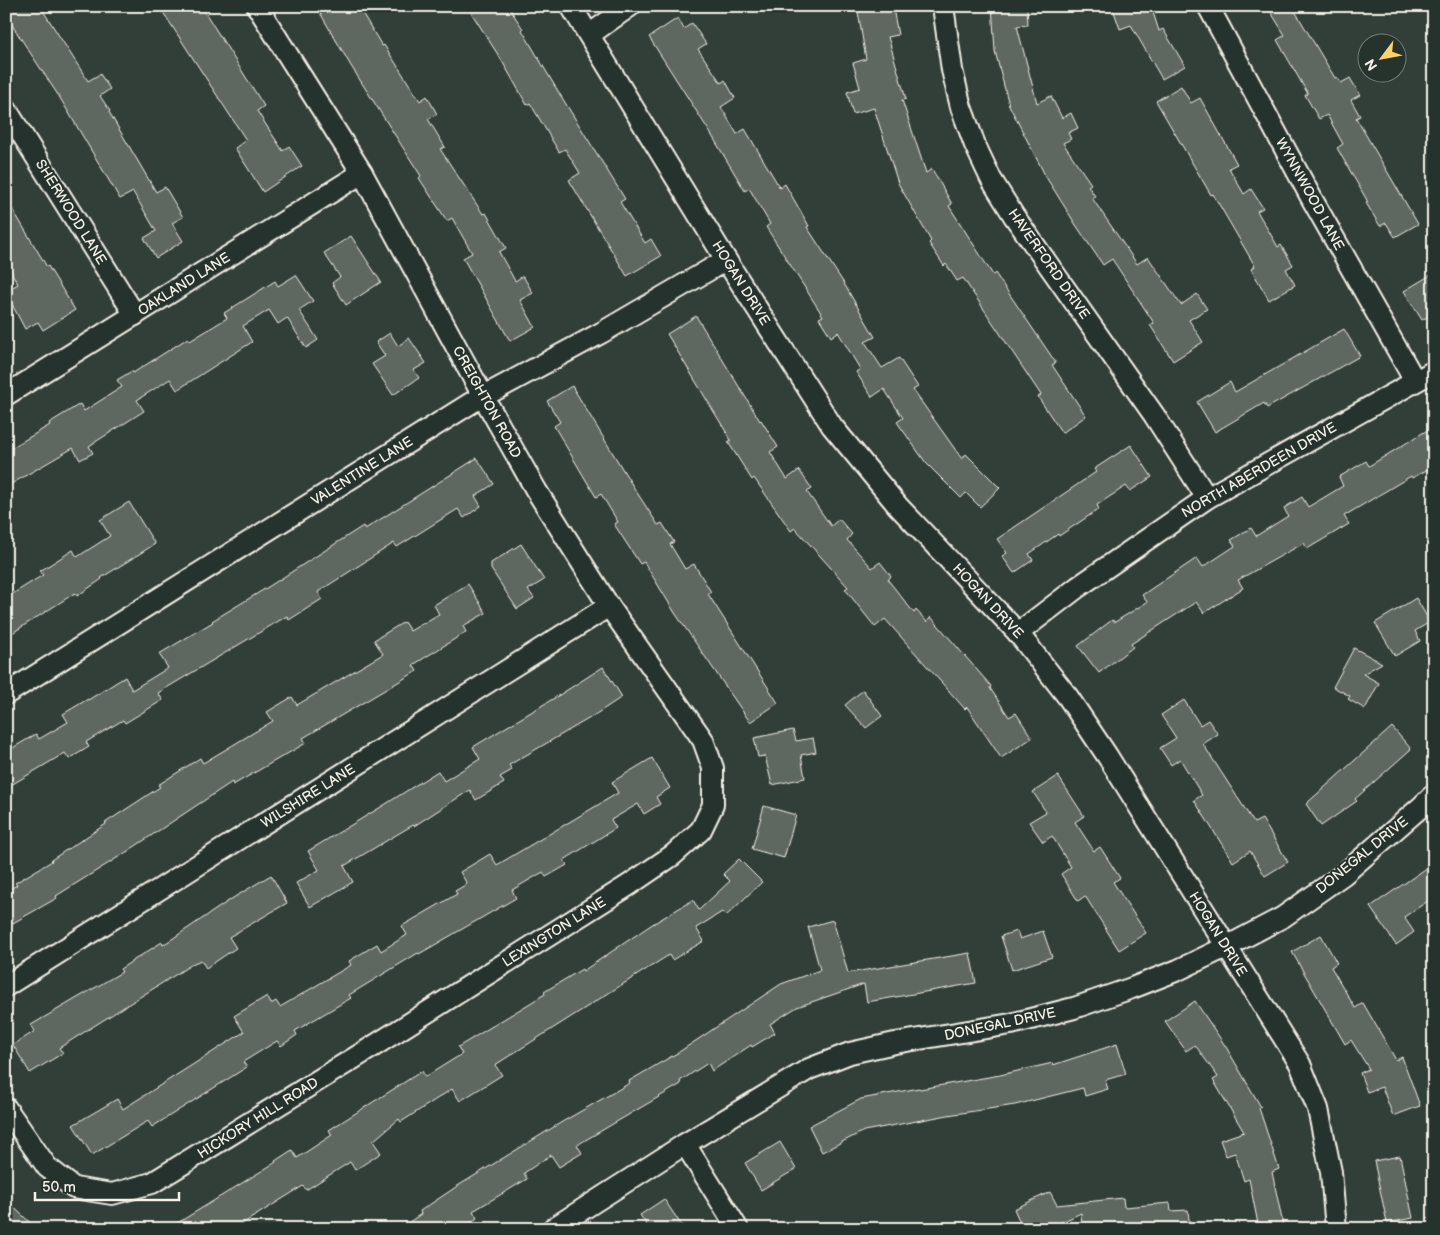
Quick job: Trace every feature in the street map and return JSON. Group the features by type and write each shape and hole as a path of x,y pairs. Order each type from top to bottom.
{"street":[{"name":"CREIGHTON ROAD","path":"257,6 362,172 536,490 609,606 703,740 713,768 713,794"},
{"name":"HOGAN DRIVE","path":"571,6 726,260 832,426 898,506 1018,633 1068,697 1108,757 1300,1064 1318,1108 1331,1172 1336,1229"},
{"path":"589,35 630,6"},
{"name":"HAVERFORD DRIVE","path":"943,6 952,70 961,107 975,145 991,179 1014,216 1133,384 1207,498"},
{"name":"WYNNWOOD LANE","path":"1208,6 1313,201 1415,381"},
{"name":"SHERWOOD LANE","path":"6,109 135,315"},
{"name":"OAKLAND LANE","path":"6,395 362,172"},
{"name":"VALENTINE LANE","path":"6,694 483,396 601,333 726,260"},
{"name":"NORTH ABERDEEN DRIVE","path":"1018,633 1078,587 1207,498 1434,371"},
{"name":"WILSHIRE LANE","path":"6,986 609,606"},
{"name":"LEXINGTON LANE","path":"369,1049 629,886 674,855 701,830 713,805 713,794"},
{"name":"DONEGAL DRIVE","path":"552,1229 685,1144 809,1069 850,1053 1011,1024 1074,1008 1178,970 1226,947 1283,917 1344,874 1434,794"},
{"name":"HICKORY HILL ROAD","path":"6,1108 47,1167 74,1188 112,1194 152,1183 369,1049"},
{"path":"685,1144 738,1229"}],"building":[{"path":"6,6 40,6 88,81 100,74 110,89 100,96 109,112 156,192 165,187 183,217 172,223 183,241 156,258 144,238 156,231 133,192 120,199 60,98 6,16"},
{"path":"159,6 201,6 264,106 257,111 283,151 289,146 302,166 263,192 235,148 246,140"},
{"path":"316,6 358,6 382,46 384,45 420,101 427,96 437,114 428,119 445,147 440,149 483,214 486,213 506,248 499,252 515,281 523,276 533,293 520,300 535,327 510,341 463,258 472,253 452,218 447,221 419,178 421,176 351,66"},
{"path":"467,6 508,6 625,199 620,202 645,243 651,239 661,256 627,276 569,180 580,173 565,149 559,152 530,103 527,105"},
{"path":"857,6 893,8 898,35 888,37 906,99 902,100 926,173 932,169 952,204 949,206 993,275 995,273 1056,363 1052,365 1086,416 1062,433 1038,397 1041,395 963,278 957,281 946,264 944,266 929,243 931,241 898,183 874,108 853,114 847,92 860,88 853,63 866,59"},
{"path":"992,6 1027,6 1028,25 1017,26 1037,103 1051,96 1062,118 1071,113 1078,128 1068,133 1071,139 1063,143 1091,184 1088,186 1095,196 1092,198 1137,264 1148,257 1181,305 1197,294 1207,309 1189,320 1203,342 1173,361 1150,325 1154,323 1112,259 1103,265 1076,225 1046,177 1009,105 995,51"},
{"path":"1112,6 1151,6 1159,31 1163,29 1185,66 1162,79 1131,25 1120,29"},
{"path":"1267,6 1292,6 1335,78 1337,77 1341,83 1350,78 1360,95 1351,100 1360,116 1356,118 1418,224 1395,237 1386,223 1380,226 1337,148 1343,144 1327,115 1319,119 1305,95 1308,94 1277,40 1285,35"},
{"path":"678,18 684,29 692,23 706,44 698,49 721,83 725,80 735,98 721,107 737,134 745,129 780,188 785,184 809,226 807,227 843,282 875,337 865,342 882,368 899,358 918,387 913,390 962,459 966,454 1000,488 980,507 966,493 961,498 926,463 897,422 903,418 884,389 872,397 856,372 860,369 838,332 831,337 819,318 823,316 766,227 770,224 749,188 745,191 649,37"},
{"path":"1181,86 1191,103 1200,98 1237,164 1229,168 1244,194 1251,189 1263,208 1257,211 1278,247 1281,245 1293,265 1286,269 1295,285 1269,300 1251,269 1255,266 1156,101"},
{"path":"6,198 75,310 43,330 38,322 25,329 6,293 6,291 18,284 6,263"},
{"path":"351,236 381,282 346,305 332,283 340,277 324,253"},
{"path":"1434,273 1434,313 1422,320 1404,291"},
{"path":"296,275 313,301 299,310 318,340 306,348 287,318 278,324 269,310 243,326 252,342 177,390 170,379 137,400 144,411 89,446 93,453 80,460 73,448 6,487 6,451 50,425 49,423 80,404 84,411 122,387 117,380 132,371 133,373 188,338 190,341 227,318 224,313 275,281 278,286"},
{"path":"696,316 778,447 770,452 787,479 799,470 812,489 807,492 831,526 839,519 852,534 847,540 872,568 880,562 891,576 888,580 914,613 916,610 927,622 931,617 991,686 990,688 1009,717 1016,713 1032,738 1001,758 967,707 965,709 885,619 875,627 845,589 848,587 795,528 791,531 754,478 752,480 728,442 731,440 667,334"},
{"path":"1344,329 1360,356 1267,408 1264,403 1215,432 1197,402 1230,382 1235,392"},
{"path":"390,333 398,346 409,338 426,363 414,370 419,378 393,395 372,364 385,356 376,342"},
{"path":"572,386 658,525 662,523 674,542 670,544 685,569 694,564 711,592 708,594 778,703 750,722 675,613 644,562 640,564 614,524 618,522 601,494 596,497 554,426 560,422 547,401"},
{"path":"1434,426 1434,466 1412,478 1411,476 1344,516 1349,524 1307,549 1304,543 1238,580 1243,588 1204,613 1196,602 1131,644 1133,647 1099,673 1078,646 1112,620 1115,622 1147,602 1142,595 1197,558 1203,567 1235,546 1231,540 1251,528 1256,536 1288,516 1284,508 1302,497 1308,507 1343,486 1339,477 1366,461 1369,466"},
{"path":"1131,445 1152,477 1130,491 1126,486 1097,505 1099,509 1029,554 1033,560 1014,573 1002,556 1007,553 997,539 1096,472 1094,469"},
{"path":"477,458 494,484 475,496 481,506 464,518 458,509 397,547 394,543 318,592 322,599 289,620 287,616 158,693 163,700 125,723 123,720 86,742 89,747 69,759 65,753 6,788 6,752 36,734 39,739 68,722 63,714 125,677 132,690 168,668 159,654 213,622 363,526 365,529"},
{"path":"129,502 155,544 101,578 77,596 75,593 6,637 6,598 43,575 40,571 73,550 77,557 110,536 100,520"},
{"path":"521,544 544,580 528,590 534,598 517,609 491,569 491,563"},
{"path":"468,584 486,613 463,626 466,632 413,665 417,671 303,738 306,743 233,785 232,782 56,896 57,898 13,923 6,911 6,891 17,885 15,883 52,861 160,787 158,785 200,758 203,763 273,721 267,712 292,697 297,705 383,654 374,640 404,622 410,631 439,614 434,605"},
{"path":"1416,598 1430,622 1415,631 1420,641 1395,656 1375,623"},
{"path":"1354,648 1382,663 1363,674 1379,683 1365,709 1348,699 1350,696 1333,687"},
{"path":"603,667 622,697 509,765 512,770 500,777 504,783 476,800 470,790 414,826 344,866 353,882 310,907 296,883 319,870 308,851 438,771 444,781 480,759 473,747"},
{"path":"863,690 882,716 866,728 845,705"},
{"path":"1184,700 1200,725 1208,720 1218,734 1203,744 1254,823 1262,819 1288,862 1265,876 1250,851 1233,862 1194,800 1202,795 1180,759 1171,765 1160,748 1176,738 1161,715"},
{"path":"1392,727 1411,749 1355,799 1357,801 1321,826 1306,804"},
{"path":"793,730 796,741 813,738 816,752 801,755 805,778 772,785 765,756 758,757 754,738"},
{"path":"652,758 670,788 656,797 660,804 644,814 638,804 611,820 616,828 564,860 567,865 546,877 543,872 512,890 516,898 418,953 349,995 351,998 295,1031 297,1035 281,1046 277,1041 243,1062 247,1067 152,1127 148,1121 92,1155 73,1125 117,1099 123,1109 244,1032 234,1016 267,996 271,1004 276,1001 280,1007 351,965 349,961 377,944 381,951 407,935 402,926 457,894 455,891 467,884 460,872 490,854 497,865 618,793 612,782"},
{"path":"1058,776 1084,816 1075,822 1094,851 1100,847 1120,878 1113,882 1146,933 1119,950 1085,896 1078,901 1061,874 1071,867 1052,836 1043,842 1029,822 1046,812 1033,792"},
{"path":"764,806 796,815 784,858 752,849"},
{"path":"739,859 762,882 726,916 722,912 696,928 704,941 672,960 669,955 495,1065 502,1075 460,1101 452,1089 401,1122 399,1119 373,1141 381,1153 355,1170 350,1162 306,1190 303,1186 234,1229 168,1229 276,1162 292,1150 297,1158 332,1135 329,1130 422,1071 425,1077 462,1054 458,1047 545,994 544,992 582,969 583,971 651,925 693,900 699,910 730,881 723,874"},
{"path":"1434,863 1434,897 1404,917 1414,932 1396,945 1370,907"},
{"path":"271,875 287,903 229,937 236,948 206,968 201,960 194,963 59,1048 63,1053 30,1073 13,1045 35,1031 31,1025 122,972 120,969 162,942 163,945"},
{"path":"833,920 848,973 970,953 976,983 867,1002 864,984 797,1007 770,1024 775,1033 752,1047 751,1045 712,1071 708,1063 680,1081 681,1084 577,1145 582,1153 559,1167 551,1155 524,1173 527,1179 473,1211 477,1218 461,1229 399,1229 421,1214 420,1211 456,1187 630,1083 629,1081 679,1052 781,984 820,970 808,927"},
{"path":"1017,931 1020,939 1043,931 1052,957 1012,970 1001,936"},
{"path":"1321,935 1337,963 1331,967 1355,1008 1363,1003 1396,1060 1402,1057 1420,1106 1393,1116 1382,1087 1367,1092 1360,1073 1369,1069 1351,1040 1345,1044 1292,952"},
{"path":"1195,1001 1226,1047 1261,1107 1259,1108 1279,1169 1272,1172 1284,1229 1259,1229 1249,1179 1244,1181 1235,1153 1226,1156 1220,1140 1244,1132 1213,1080 1218,1077 1195,1045 1186,1051 1165,1021"},
{"path":"1117,1044 1126,1074 1105,1080 1108,1089 1085,1096 1083,1088 1015,1105 948,1115 864,1131 822,1152 809,1126 861,1099 1000,1075 1053,1063 1053,1065"},
{"path":"780,1142 796,1169 761,1190 745,1163"},
{"path":"1400,1156 1413,1218 1387,1223 1374,1161"},
{"path":"1050,1192 1057,1205 1123,1198 1124,1207 1170,1203 1171,1211 1188,1210 1190,1229 1147,1229 1146,1225 1114,1229 1082,1229 1081,1213 1047,1229 1023,1229 1014,1209"},
{"path":"664,1199 684,1229 649,1229 640,1215"},
{"path":"6,1200 37,1229 6,1229"}]}
